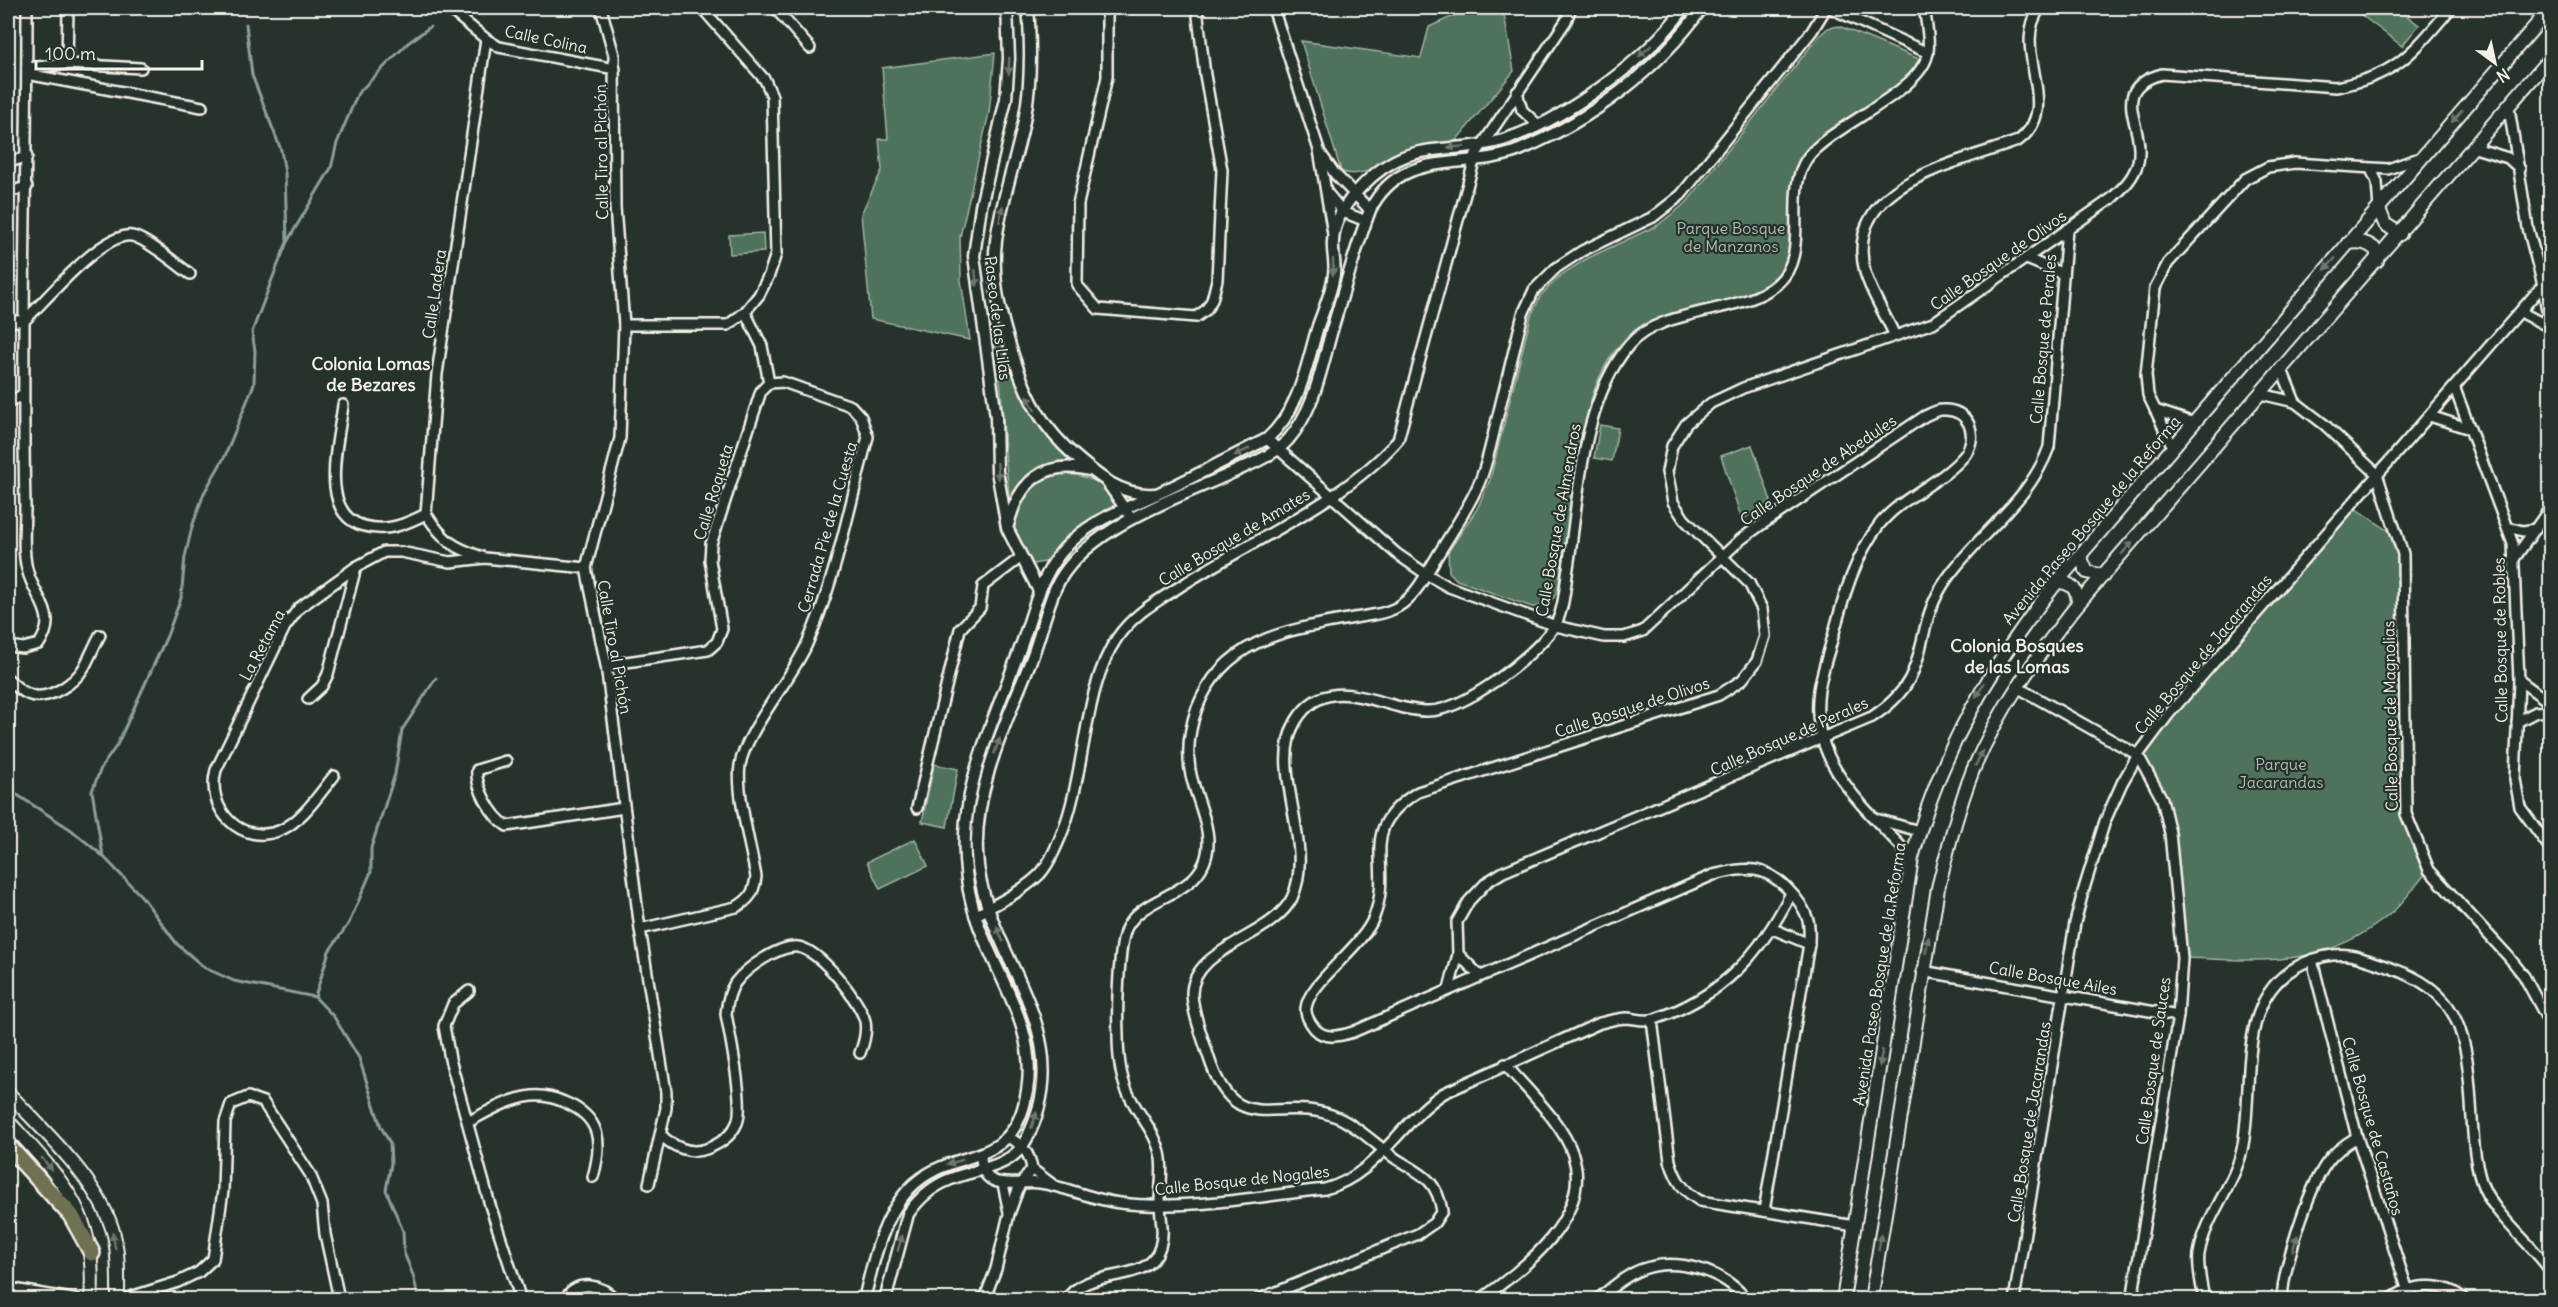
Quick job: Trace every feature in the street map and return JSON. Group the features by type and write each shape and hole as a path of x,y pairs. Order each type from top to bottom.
{"highway":[{"path":"8,1146 71,1215 92,1253"}],"main road":[{"name":"Avenida Paseo Bosque de la Reforma","path":"1843,1299 1912,858 1919,831 1970,707 2006,648 2057,582 2550,9"},
{"path":"1871,1299 1922,972 1938,888 1954,825 1973,770 1995,724 2017,687 2078,604 2475,148 2550,58"},
{"path":"2379,209 2385,224 2400,234"},
{"path":"2348,243 2357,241 2370,244 2377,251 2377,261"},
{"path":"2080,556 2087,572 2103,576"},
{"path":"2057,582 2066,582 2073,587 2078,595 2078,604"},
{"path":"8,1093 78,1167 100,1205 114,1234 119,1299"},
{"path":"8,1121 45,1161 71,1195 83,1220 92,1253 91,1299"}],"street":[{"path":"8,646 23,648 39,644 46,634 48,617 26,568 22,395 27,187 27,8"},
{"path":"67,64 68,8"},
{"name":"Calle Colina","path":"448,8 499,47 615,69"},
{"name":"Calle Tiro al Pichón","path":"601,8 611,38 615,69 615,207 624,325 620,438 586,568 606,665 640,928 666,1092 661,1135 649,1184"},
{"path":"624,325 728,325 745,312 765,285 776,254 772,96 765,80 702,8"},
{"path":"775,8 810,48"},
{"name":"Paseo de las Lilas","path":"1007,8 1010,58 1006,99 981,206 974,256 996,417 997,471 1007,528 1020,558 1039,591"},
{"name":"Paseo de las Lilas","path":"1028,8 1030,80 1024,120 996,241 998,301 1020,378 1035,412 1053,435 1106,480 1128,491 1158,494"},
{"path":"1107,8 1107,77 1078,204 1077,285 1098,309 1196,317 1206,310 1212,300 1217,280 1222,170 1205,75 1197,8"},
{"path":"864,1299 878,1246 902,1198 916,1182 934,1170 981,1155 997,1147 1018,1123 1028,1091 1027,1053 1017,1010 975,916 963,852 970,794 982,744 1021,645 1039,591 1055,559 1072,541 1102,519 1267,440 1285,420 1298,399 1333,279 1333,236 1319,150 1273,8"},
{"name":"Calle Bosque de Amates","path":"975,916 1025,888 1042,872 1052,856 1071,813 1104,661 1135,615 1203,572 1332,497 1382,459 1398,440 1474,161 1482,144 1566,21 1571,8"},
{"path":"1333,236 1343,212 1354,195 1378,171 1409,154 1430,148 1502,140 1538,125 1574,104 1647,51 1670,28 1684,8"},
{"path":"885,1299 908,1214 913,1207 941,1183 958,1176 985,1171 1022,1147 1042,1093 1042,1051 1031,1005 989,908 977,852 984,796 996,748 1035,650 1052,595 1066,568 1081,551 1099,537 1278,449 1296,429 1311,404 1368,216 1388,185 1405,172 1433,163 1474,161 1519,150 1582,117 1657,62 1681,37 1702,8"},
{"path":"1066,1299 1071,1292 1097,1278 1134,1272 1149,1264 1160,1250 1164,1230 1160,1206 1161,1159 1155,1138 1126,1090 1122,1068 1118,1034 1122,946 1128,926 1145,910 1193,880 1205,862 1208,840 1190,770 1189,736 1198,706 1218,674 1238,654 1260,639 1283,631 1386,612 1402,604 1426,574 1469,504 1482,477 1523,314 1534,290 1568,259 1645,222 1681,195 1828,8 1928,53 1924,8"},
{"path":"1894,334 1866,273 1863,251 1870,219 1882,201 1908,181 2018,141 2031,130 2040,106 2029,35 2040,8"},
{"name":"Calle Bosque de Olivos","path":"1764,1211 1809,944 1809,922 1803,907 1791,893 1777,880 1757,870 1736,869 1713,875 1353,1032 1334,1037 1319,1034 1309,1021 1306,1008 1314,991 1361,939 1373,919 1379,899 1380,835 1387,818 1398,804 1418,792 1719,695 1742,680 1757,661 1765,636 1762,609 1749,583 1684,519 1673,502 1667,472 1672,446 1686,424 1711,403 1743,388 1894,334 1916,329 1948,315 2067,229 2112,200 2129,183 2138,162 2139,142 2131,103 2135,88 2145,79 2162,74 2336,87 2360,82 2383,74 2412,54 2451,8"},
{"name":"Calle Ladera","path":"426,514 437,374 486,39"},
{"name":"Calle Bosque de Almendros","path":"1257,1299 1392,1246 1434,1223 1442,1211 1439,1193 1427,1178 1383,1151 1338,1118 1314,1112 1257,1110 1239,1105 1227,1095 1216,1080 1196,1014 1192,996 1194,980 1204,965 1277,917 1291,900 1298,877 1299,852 1287,755 1290,734 1298,717 1316,702 1338,694 1359,695 1427,712 1444,710 1490,686 1556,626 1564,591 1592,414 1617,362 1634,339 1647,329 1761,294 1782,279 1793,259 1797,181 1805,162 1825,141 1911,81 1920,70 1928,53"},
{"path":"27,71 67,64 141,68"},
{"path":"27,71 202,107"},
{"path":"1517,92 1522,110 1538,125"},
{"path":"2509,108 2528,228 2543,285 2550,329"},
{"path":"2475,148 2508,158 2520,169"},
{"path":"1319,150 1368,216"},
{"path":"8,162 27,158"},
{"path":"2173,447 2148,394 2146,375 2155,288 2168,263 2245,179 2268,167 2295,163 2388,169 2420,158"},
{"path":"2371,169 2377,182 2379,209"},
{"path":"1324,186 1333,202 1343,212 1368,216"},
{"path":"8,192 27,187"},
{"name":"Calle Bosque de Perales","path":"1449,989 1458,954 1457,922 1469,901 1487,882 1503,872 1822,740 1872,717 1892,704 1908,687 1916,670 1933,603 1946,580 2026,492 2041,468 2049,447 2067,229"},
{"path":"8,322 25,320 104,244 122,236 135,236 190,274"},
{"path":"2027,259 2063,274"},
{"name":"Calle Bosque de Jacarandas","path":"2014,1299 2075,923 2091,862 2105,821 2138,755 2168,715 2377,474 2455,389 2543,285"},
{"path":"745,312 765,356 769,384"},
{"path":"2520,312 2550,329"},
{"path":"2282,370 2295,402"},
{"name":"Cerrada Pie de la Cuesta","path":"640,928 736,907 747,901 755,890 756,878 740,782 740,764 747,745 805,649 821,612 868,437 861,417 851,406 783,382 769,384"},
{"name":"Calle Roqueta","path":"606,665 708,650 717,642 722,629 710,560 711,544 756,399 769,384"},
{"name":"Calle Bosque de Robles","path":"2455,389 2514,544 2520,680 2515,779 2520,807 2550,848"},
{"name":"Calle Bosque de Magnolias","path":"2261,394 2295,402 2325,425 2377,474 2403,554 2406,814 2429,870 2524,976 2550,1024"},
{"path":"8,403 22,395"},
{"path":"343,405 334,486 336,503 344,517 378,529 401,526 426,514 443,538 455,548 485,558"},
{"name":"Calle Bosque de Abedules","path":"1267,440 1396,554 1449,587 1556,626 1604,637 1624,638 1643,631 1758,527 1925,416 1941,410 1958,412 1970,424 1973,440 1965,454 1950,470 1898,506 1880,524 1859,555 1841,608 1819,690 1818,717 1822,740 1836,774 1912,858"},
{"path":"2155,410 2194,423"},
{"path":"2430,416 2470,429"},
{"path":"1007,528 1018,496 1036,476 1063,467 1093,471"},
{"name":"Paseo de las Lilas","path":"1106,480 1133,520"},
{"path":"2514,559 2550,508"},
{"path":"2507,527 2523,531 2536,529"},
{"name":"La Retama","path":"334,776 298,818 283,829 267,834 251,834 233,826 221,811 213,781 285,627 299,608 356,567 384,552 400,552 450,562 485,558 586,568"},
{"path":"917,808 960,629 980,608 984,586 1020,558"},
{"path":"308,699 322,686 328,674 356,567"},
{"path":"8,679 18,689 34,696 52,693 69,683 82,670 100,635"},
{"path":"2520,680 2550,703"},
{"path":"2017,687 2138,755"},
{"path":"2517,722 2536,712 2550,711"},
{"name":"Calle Bosque de Sauces","path":"2132,1299 2178,1016 2182,958 2170,833 2162,799 2138,755"},
{"path":"506,761 484,766 477,770 476,778 497,820 507,825 624,808"},
{"path":"1876,819 1919,831"},
{"name":"Calle Bosque de Nogales","path":"1003,1184 1040,1183 1120,1203 1160,1206 1325,1189 1341,1185 1360,1174 1423,1106 1459,1085 1600,1023 1624,1018 1653,1020 1696,1000 1724,982 1751,957 1773,929 1791,893"},
{"path":"1773,929 1809,944"},
{"path":"661,1135 669,1144 702,1151 731,1135 739,1121 740,1104 726,1014 728,999 734,984 745,973 783,949 798,947 811,951 852,996 861,1010 865,1024 865,1040 860,1053"},
{"path":"1458,954 1480,976"},
{"path":"2204,1299 2199,1256 2206,1233 2242,1152 2247,1121 2253,1032 2259,1006 2271,986 2289,970 2334,954 2355,956 2402,971 2426,984 2445,1002 2456,1022 2465,1054 2474,1151 2481,1184 2494,1205 2550,1270"},
{"name":"Calle Bosque de Castaños","path":"2312,960 2357,1137 2411,1299"},
{"name":"Calle Bosque Ailes","path":"1922,972 2178,1016"},
{"path":"469,991 453,1004 444,1026 450,1059 500,1238 521,1299"},
{"path":"1653,1020 1670,1161 1675,1177 1685,1192 1700,1201 1855,1226"},
{"path":"1480,1299 1516,1272 1558,1229 1572,1204 1576,1179 1573,1155 1563,1135 1505,1064"},
{"path":"468,1122 503,1103 534,1096 557,1099 579,1108 590,1118 598,1137 599,1158 593,1178"},
{"path":"119,1299 178,1282 199,1272 213,1259 223,1191 225,1122 231,1104 248,1097 262,1102 310,1174 322,1203 325,1234 338,1294"},
{"path":"1007,1137 1022,1147"},
{"path":"2282,1299 2289,1262 2320,1174 2336,1151 2357,1137"},
{"name":"Calle Bosque de Nogales","path":"1022,1147 1029,1157 1032,1169 1059,1189"},
{"path":"981,1155 985,1171 993,1180 1003,1184 1009,1214"},
{"path":"984,1299 996,1269 1009,1214 1020,1184 1032,1169"},
{"path":"1598,1299 1639,1270 1665,1264 1699,1269 1719,1276 1737,1288 1747,1299"},
{"path":"564,1299 568,1293 584,1285 600,1286 616,1299"},
{"path":"2390,1299 2407,1289 2441,1287 2465,1299"},
{"path":"8,1288 78,1299"}],"green space":[{"path":"1471,8 1503,8 1514,71 1454,143 1430,144 1413,148 1358,173 1349,174 1341,171 1301,41 1421,58 1429,27"},
{"path":"2365,8 2396,8 2419,25 2402,46 2360,14"},
{"name":"Parque Bosque de Manzanos","path":"1839,26 1919,59 1908,75 1894,88 1825,133 1799,161 1793,175 1790,239 1782,268 1773,279 1748,293 1644,324 1611,356 1600,376 1586,421 1558,590 1551,601 1532,607 1457,580 1449,572 1448,552 1477,509 1490,480 1531,316 1541,295 1561,275 1586,259 1658,225 1687,202 1819,36 1828,28"},
{"path":"995,53 989,113 960,237 961,280 970,340 871,319 861,214 882,170 879,139 888,139 882,68"},
{"path":"763,233 764,252 730,254 729,235"},
{"path":"1002,339 1027,405 1046,433 1072,460 1044,467 1028,477 1010,500 998,361 994,341"},
{"path":"1600,425 1618,428 1612,461 1594,458"},
{"path":"1752,445 1771,501 1742,520 1721,456"},
{"path":"1072,473 1101,483 1118,507 1099,514 1078,528 1045,562 1032,564 1014,529 1021,507 1032,490 1040,483 1059,474"},
{"name":"Parque Jacarandas","path":"2350,505 2398,537 2406,813 2429,870 2389,915 2364,933 2340,945 2290,958 2239,960 2182,958 2169,828 2151,777 2138,755"},
{"path":"934,764 958,769 947,827 922,822"},
{"path":"915,839 928,866 880,889 867,862"}],"waterway":[{"path":"246,24 252,75 281,150 285,173 287,240"},
{"path":"103,856 92,791 101,768 117,745 167,636 181,598 185,557 192,527 204,493 225,456 254,384 255,351 252,332 271,282 287,242 331,168 337,143 358,93 408,43 430,27"},
{"path":"315,997 329,951 349,923 371,872 371,848 395,774 402,730 436,678"},
{"path":"8,789 70,829 103,856 143,898 177,944 205,968 234,981 315,997 334,1017 359,1058 381,1127 390,1143 391,1164 386,1190 403,1231 404,1253 413,1275 419,1300"}],"district":[{"name":"Colonia Lomas de Bezares","path":"371,374"},
{"name":"Colonia Bosques de las Lomas","path":"2017,656"}]}
